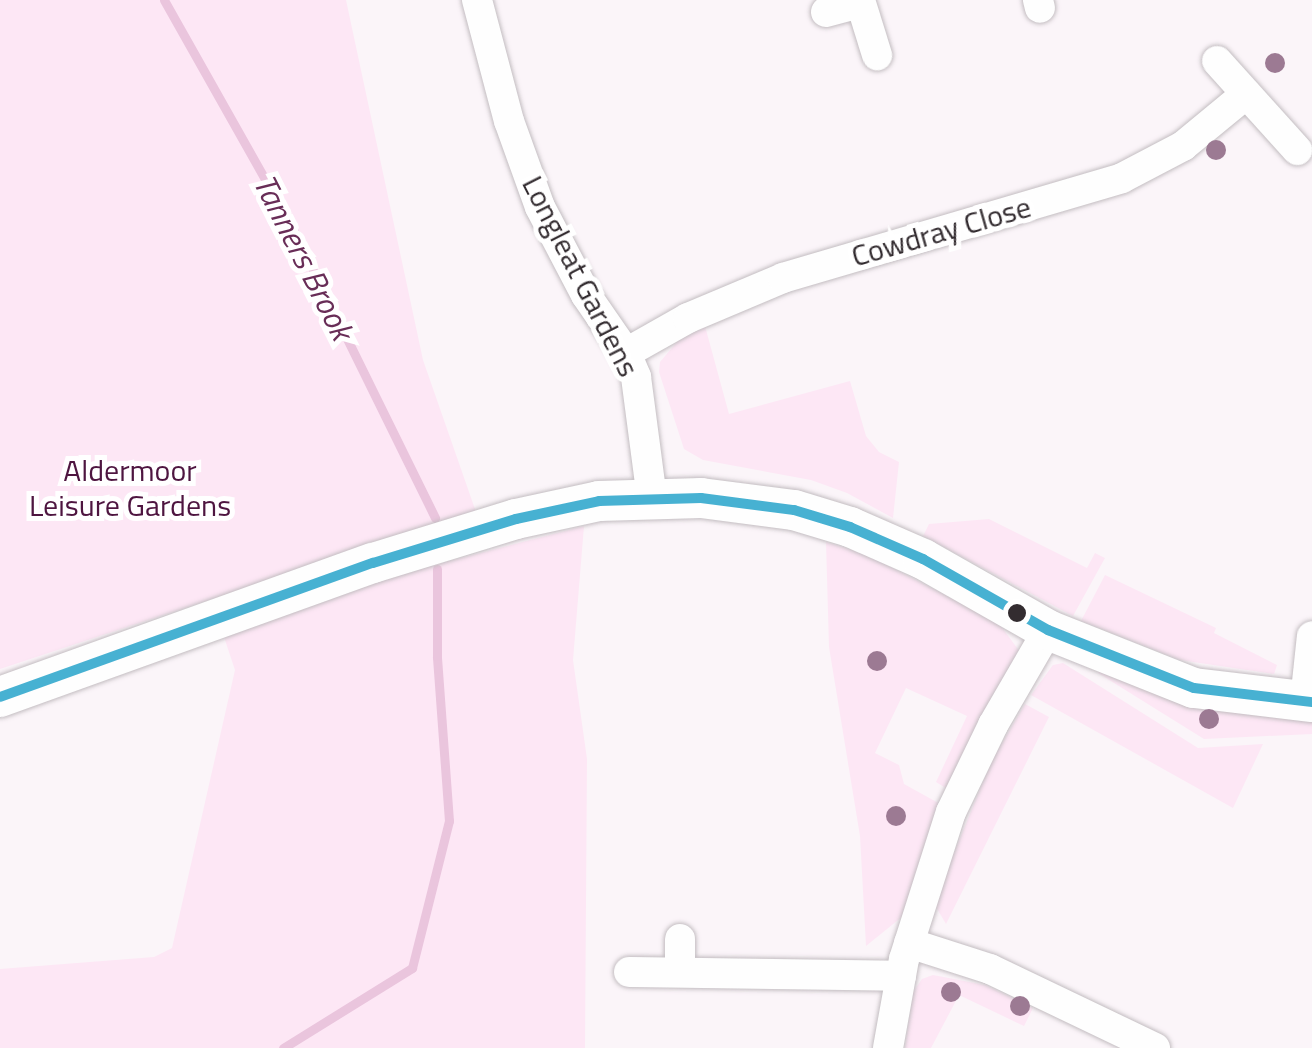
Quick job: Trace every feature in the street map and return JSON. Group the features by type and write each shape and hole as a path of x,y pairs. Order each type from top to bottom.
{"street":[{"name":"Longleat Gardens","path":"477,0 509,121 540,207 586,295 626,352 642,401 652,498"},
{"path":"826,12 860,2 877,55"},
{"path":"1216,61 1297,150"},
{"name":"Cowdray Close","path":"626,352 714,305 783,278 1122,178 1183,146 1246,94"},
{"path":"0,697 444,541 599,501 652,498 725,498 794,510 850,528 923,559 1048,630 1194,688 1308,702 1312,636"},
{"path":"888,1048 909,943 951,812 993,725 1048,630"},
{"path":"680,939 680,972"},
{"path":"909,943 990,969 1155,1048"},
{"path":"629,972 901,976"}],"green space":[{"name":"Aldermoor Leisure Gardens","path":"0,0 346,0 423,360 476,512 0,669"},
{"path":"705,326 729,414 850,381 866,436 879,452 899,462 893,518 847,493 811,480 703,460 684,449 659,372 660,362 682,336"},
{"path":"989,519 1087,568 1095,553 1105,558 1073,616 923,536 929,524"},
{"path":"584,526 573,660 587,759 585,1048 0,1048 0,969 154,957 172,948 235,670 223,634 395,575"},
{"path":"826,542 865,554 998,622 1023,656 949,790 936,782 967,716 906,688 875,753 899,765 904,784 942,805 908,912 866,946 860,836 829,647"},
{"path":"1105,575 1216,628 1214,633 1277,665 1274,674 1180,660 1081,621"},
{"path":"1063,663 1198,748 1263,744 1233,808 1031,695 1053,665"},
{"path":"1100,669 1312,714 1312,734 1204,739 1098,673"},
{"path":"1025,704 1049,717 946,924 936,907 949,865 992,760"},
{"path":"933,975 985,985 1033,1008 1024,1026 959,995 931,1048 905,1048 913,992 922,979"}],"waterway":[{"name":"Tanners Brook","path":"164,0 293,229 435,518"},
{"name":"Tanners Brook","path":"283,1048 412,968 449,821 437,656 437,569"}],"transit line":[{"path":"0,697 373,563 516,519 599,501 701,498 794,510 850,527 923,559 1048,630 1194,688 1312,702"}]}
